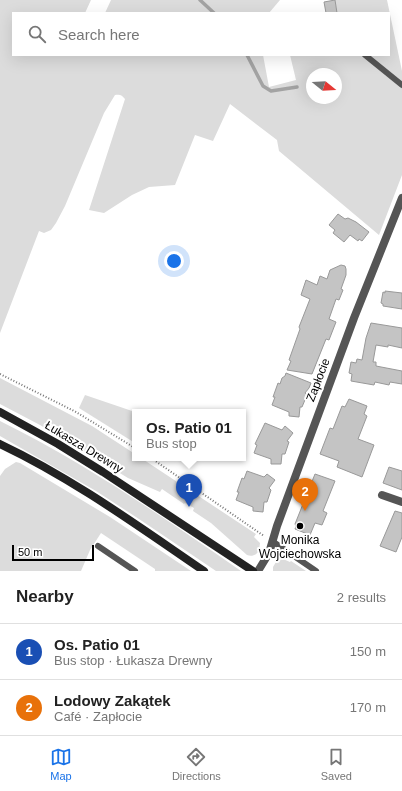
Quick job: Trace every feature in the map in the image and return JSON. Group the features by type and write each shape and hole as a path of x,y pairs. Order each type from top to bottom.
{"main road":[{"name":"Łukasza Drewny","path":"0,412 58,444 103,472 253,571"},
{"path":"0,444 63,478 138,526 204,571"}],"street":[{"name":"Zapłocie","path":"258,571 269,553 272,541 354,318 402,198"},
{"path":"382,495 402,502"}],"lane":[{"path":"366,56 402,85"},
{"path":"272,541 316,571"},
{"path":"98,546 135,571"}],"path":[{"path":"0,374 76,412 132,446"},
{"path":"155,461 272,541"}],"shaded area":[{"path":"0,0 91,0 85,12 12,12 12,56 263,56 269,87 296,80 290,56 362,56 402,88 402,175 379,235 279,151 277,140 230,104 213,141 195,135 175,185 149,187 132,195 104,213 89,210 125,99 121,95 115,95 104,113 65,206 51,230 44,233 39,231 0,333"},
{"path":"111,0 280,0 270,12 105,12"},
{"path":"335,0 387,0 390,12 337,12"},
{"path":"390,14 402,71 402,82 370,56 390,56"},
{"path":"0,378 92,426 132,452 132,461 146,461 256,534 254,537 260,543 259,551 257,554 251,556 247,555 211,523 193,511 194,508 185,503 184,504 162,489 160,492 128,478 40,425 0,404"},
{"path":"85,395 132,411 132,441 79,408"},
{"path":"0,421 32,437 93,473 153,511 241,571 216,571 96,491 0,436"},
{"path":"16,462 110,517 191,571 155,571 155,569 101,533 90,550 81,571 0,571 0,476 5,469"},
{"path":"283,559 290,562 291,561 306,571 273,571 273,567 276,562"}],"building":[{"path":"335,0 337,12 326,12 324,2"},
{"path":"338,214 345,219 348,218 356,222 369,232 362,241 359,239 358,241 350,235 344,242 333,233 335,230 329,225"},
{"path":"341,265 345,266 346,269 346,275 341,289 343,290 339,300 336,299 329,319 336,322 329,340 326,339 312,374 287,370 300,329 299,327 310,299 301,295 306,280 317,285 320,276 327,279 330,270"},
{"path":"385,291 402,293 402,309 383,306 381,303 383,292 385,293"},
{"path":"371,323 402,328 402,348 388,345 388,347 376,345 373,362 376,362 376,366 402,371 402,384 390,382 389,385 375,382 374,385 351,381 352,374 349,373 351,362 356,363 357,359 362,360 366,338"},
{"path":"286,373 311,383 305,393 307,395 302,407 300,407 299,417 289,416 289,412 272,405 278,383 280,384"},
{"path":"349,399 367,406 364,414 367,416 358,439 374,445 362,477 337,467 339,461 320,454 330,428 333,429 342,406 345,407"},
{"path":"265,423 282,430 285,426 293,433 287,441 289,442 285,454 282,454 281,464 271,464 271,459 254,453 257,445 255,444"},
{"path":"389,467 402,471 402,490 383,483"},
{"path":"247,471 264,477 267,474 275,480 269,488 271,490 267,502 264,502 263,512 253,511 253,507 236,500 242,478 244,479"},
{"path":"315,474 335,481 323,511 327,513 322,525 315,523 310,535 295,529 295,524"},
{"path":"395,511 402,513 402,537 396,552 380,546"}],"waterway":[{"path":"200,0 213,12"},
{"path":"248,56 263,86 271,91 297,87"}],"place":[{"name":"Os. Patio 01","path":"189,507"},
{"name":"Lodowy Zakątek","path":"305,511"},
{"name":"Monika Wojciechowska","path":"300,526"}]}
